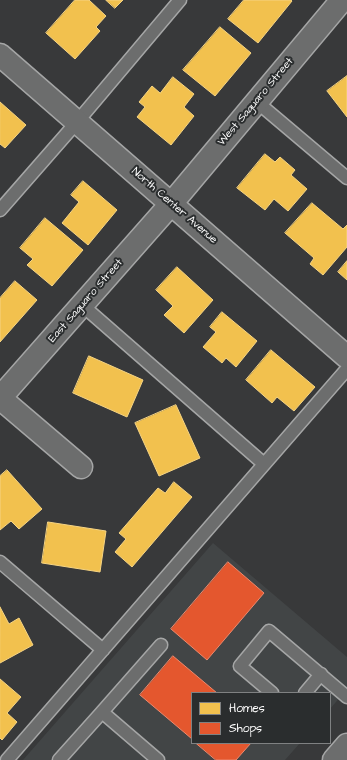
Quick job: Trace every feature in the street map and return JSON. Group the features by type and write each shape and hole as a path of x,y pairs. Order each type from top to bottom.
{"street":[{"name":"West Saguaro Street","path":"171,204 342,0"},
{"name":"North Center Avenue","path":"0,55 347,358"},
{"name":"East Saguaro Street","path":"81,467 0,398 171,204"},
{"path":"334,760 347,745"}],"lane":[{"path":"0,210 180,0"},
{"path":"257,102 347,178"},
{"path":"82,305 264,464"},
{"path":"7,760 347,369"},
{"path":"0,562 103,650"},
{"path":"271,692 240,666 269,631 347,697"},
{"path":"59,760 161,645"},
{"path":"306,692 321,674"},
{"path":"102,712 158,760"}],"shaded area":[{"path":"213,543 347,657 347,689 331,708 331,692 191,692 191,744 299,744 285,760 23,760"}],"building: Homes":[{"path":"75,0 89,0 106,16 96,27 100,31 75,59 46,33"},
{"path":"106,0 123,0 115,8"},
{"path":"244,0 292,1 258,43 228,19"},
{"path":"220,27 251,53 215,96 183,70"},
{"path":"347,76 347,117 327,91"},
{"path":"173,77 194,94 184,107 194,116 171,145 137,117 145,107 139,102 152,86 160,93"},
{"path":"0,102 26,125 5,148 0,144"},
{"path":"265,154 275,162 280,157 295,170 291,175 307,189 288,211 274,199 265,210 237,188"},
{"path":"83,181 117,210 88,245 62,223 79,202 71,195"},
{"path":"312,203 343,229 347,225 347,247 323,275 310,264 314,258 285,233"},
{"path":"45,218 83,250 52,286 27,265 33,259 20,248"},
{"path":"347,261 347,280 338,272"},
{"path":"177,267 213,300 184,333 164,315 173,306 156,290"},
{"path":"15,281 37,300 0,342 0,298"},
{"path":"222,312 257,341 236,367 226,358 222,363 203,347 216,332 210,327"},
{"path":"271,350 315,387 294,411 277,397 272,403 246,380"},
{"path":"89,356 143,380 127,417 73,393"},
{"path":"176,405 200,458 159,476 135,423"},
{"path":"7,470 42,509 19,529 11,521 0,530 0,476"},
{"path":"174,482 192,497 132,567 115,552 126,539 119,533 158,488 165,493"},
{"path":"48,522 106,531 100,572 42,563"},
{"path":"0,607 9,624 19,618 33,645 0,663"},
{"path":"0,679 21,697 7,713 17,722 2,740 0,738"}],"building: Shops":[{"path":"228,562 264,593 207,660 171,629"},
{"path":"173,656 216,692 191,692 191,738 140,695"},
{"path":"197,744 250,744 236,760 216,760"}]}
